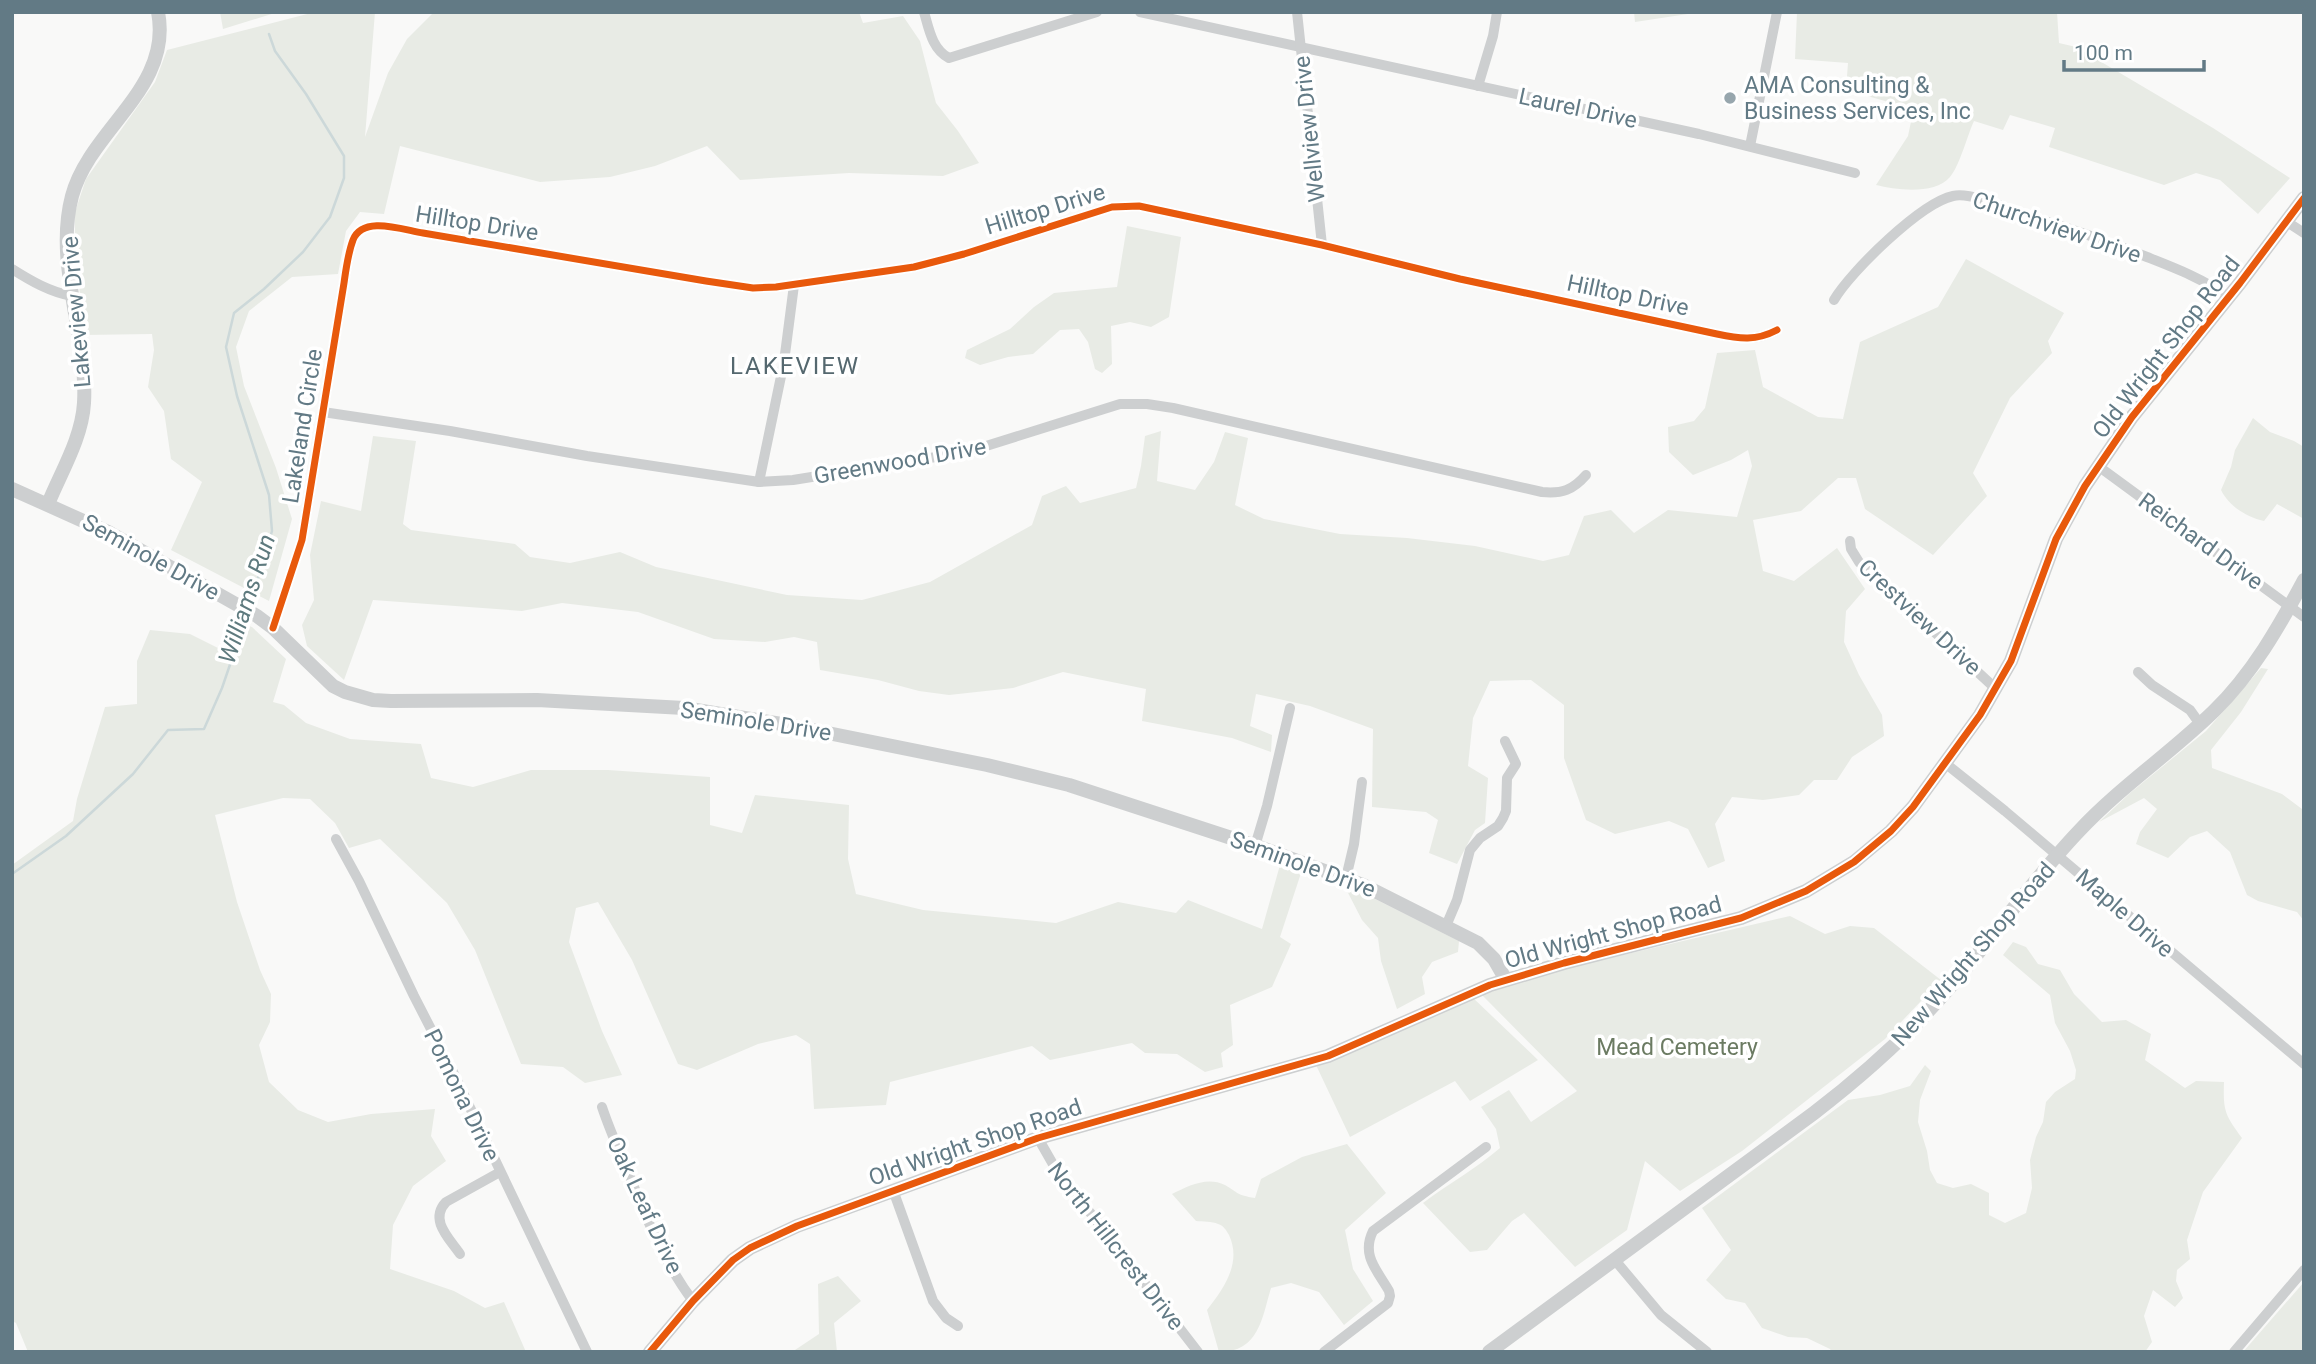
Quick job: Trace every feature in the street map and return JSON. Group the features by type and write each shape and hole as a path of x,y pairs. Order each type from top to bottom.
{"street":[{"name":"Lakeview Drive","path":"48,503 84,412 84,382 68,248 72,198 83,169 151,71 161,40 158,12"},
{"path":"924,12 935,45 949,58 1097,12"},
{"name":"Laurel Drive","path":"1140,12 1751,146 1855,173"},
{"name":"Wellview Drive","path":"1297,12 1322,246"},
{"path":"1478,86 1497,12"},
{"path":"1751,146 1777,12"},
{"name":"Churchview Drive","path":"1834,300 1855,272 1890,238 1936,204 1956,195 1998,205 2101,239 2176,268 2228,297"},
{"name":"Old Wright Shop Road","path":"650,1352 719,1273 750,1248 797,1226 1038,1138 1328,1056 1463,996 1506,980 1722,924 1806,891 1876,846 1913,807 1996,689 2011,661 2056,538 2098,466 2155,387 2304,198"},
{"name":"Hilltop Drive","path":"361,230 378,226 753,288 794,285 938,262 1125,205 1743,339 1765,336 1777,330"},
{"path":"2287,222 2304,233"},
{"name":"Lakeland Circle","path":"273,628 302,540 346,272 352,241 361,230"},
{"path":"12,269 59,294 72,296"},
{"path":"760,482 784,362 794,285"},
{"name":"Greenwood Drive","path":"323,412 424,426 587,456 760,482 793,480 967,452 1108,408 1133,403 1200,414 1542,492 1563,492 1571,489 1586,475"},
{"name":"Reichard Drive","path":"2098,466 2304,617"},
{"name":"Seminole Drive","path":"12,489 110,533 257,616 273,628 314,670 345,692 364,698 391,701 501,699 630,704 735,715 1037,777 1069,785 1346,878 1400,902 1478,943 1488,951 1506,980"},
{"name":"Crestview Drive","path":"1850,541 1851,549 1859,562 1996,689"},
{"name":"New Wright Shop Road","path":"1489,1352 1825,1105 1873,1065 1930,1010 2077,833 2118,792 2200,724 2241,681 2265,647 2304,580"},
{"path":"2138,672 2152,685 2190,710 2200,724"},
{"path":"1255,846 1290,708"},
{"path":"1446,926 1457,900 1470,850 1480,838 1498,826 1506,811 1505,785 1516,764 1505,741"},
{"name":"Maple Drive","path":"1945,763 2058,855 2304,1064"},
{"path":"1346,878 1354,844 1362,782"},
{"name":"Pomona Drive","path":"336,839 359,881 587,1352"},
{"name":"Oak Leaf Drive","path":"602,1107 614,1143 654,1235 673,1273 693,1301"},
{"name":"North Hillcrest Drive","path":"1038,1138 1045,1154 1060,1175 1198,1352"},
{"path":"1324,1352 1388,1303 1389,1291 1368,1253 1373,1231 1486,1147"},
{"path":"460,1254 440,1224 440,1208 500,1172"},
{"path":"892,1190 933,1301 946,1318 958,1326"},
{"path":"1614,1259 1661,1315 1707,1352"},
{"path":"2234,1352 2304,1270"}],"green space":[{"path":"220,12 278,12 223,29"},
{"path":"315,12 375,12 365,137 388,73 407,39 434,12 859,12 863,23 903,16 920,41 936,103 979,163 943,176 849,173 740,180 707,146 655,166 610,177 540,182 400,146 384,214 360,212 346,231 338,274 292,277 249,311 236,347 244,386 276,468 292,519 269,601 171,550 202,482 171,459 164,411 148,387 154,350 152,334 84,335 75,246 75,212 86,179 155,82 167,50"},
{"path":"1634,12 1701,12 1635,22"},
{"path":"1797,12 2057,12 2059,43 2076,47 2213,128 2290,178 2258,214 2220,180 2196,173 2164,185 2049,147 2055,128 2010,115 2003,130 1974,121 1957,165 1943,183 1915,190 1876,185 1908,136 1913,112 1846,90 1848,63 1795,59"},
{"path":"1127,226 1181,237 1169,317 1151,327 1130,322 1111,326 1112,364 1102,373 1095,369 1088,342 1079,329 1060,330 1033,354 1008,357 980,365 965,358 967,350 1010,329 1054,293 1117,287"},
{"path":"1966,259 2064,313 2048,341 2052,353 2010,398 1973,473 1987,496 1933,555 1865,509 1856,478 1838,478 1801,511 1753,520 1763,571 1794,581 1837,548 1865,589 1846,611 1844,642 1882,715 1884,736 1852,757 1837,780 1814,780 1799,795 1763,800 1732,797 1715,824 1725,861 1708,868 1688,829 1669,821 1615,834 1586,820 1564,758 1564,705 1531,680 1490,681 1473,718 1468,766 1488,778 1485,823 1475,830 1457,864 1429,853 1438,820 1426,812 1372,807 1373,729 1310,706 1256,694 1250,726 1272,735 1271,752 1232,738 1142,721 1146,689 1063,672 1013,688 949,695 919,691 878,680 820,670 817,642 794,637 765,642 714,639 638,612 562,603 522,611 373,600 344,680 307,646 302,625 314,600 310,555 321,501 361,511 373,436 416,441 403,524 411,530 515,544 530,557 570,563 620,552 656,567 787,595 862,600 930,582 1032,525 1042,496 1066,486 1080,503 1136,488 1145,436 1161,431 1157,481 1195,490 1214,462 1225,432 1248,438 1235,505 1264,519 1340,534 1475,546 1543,561 1569,555 1584,516 1611,510 1634,533 1668,510 1737,517 1752,466 1748,450 1693,475 1669,452 1668,427 1694,421 1705,408 1717,353 1755,350 1763,387 1818,417 1843,419 1860,342 1938,307"},
{"path":"2253,418 2270,432 2304,447 2304,519 2277,504 2264,521 2257,519 2233,506 2224,496 2221,490 2235,450"},
{"path":"232,620 252,627 286,659 273,702 284,705 306,723 350,739 421,744 431,778 473,787 531,770 608,770 710,777 710,825 742,833 755,795 849,805 848,859 856,894 923,910 1056,923 1118,902 1176,913 1188,900 1262,929 1280,865 1301,873 1280,937 1291,944 1272,987 1230,1005 1233,1045 1221,1053 1223,1067 1205,1072 1177,1054 1145,1053 1132,1043 1050,1060 1032,1046 890,1082 886,1105 814,1109 810,1044 796,1035 758,1044 697,1070 678,1064 632,960 598,902 576,908 569,942 602,1031 622,1075 585,1083 563,1067 521,1064 475,950 447,903 380,839 349,848 335,823 310,799 283,798 215,815 237,902 271,994 270,1022 259,1045 269,1082 298,1110 328,1122 371,1114 435,1109 431,1136 446,1161 413,1186 393,1225 390,1269 454,1291 485,1308 504,1302 526,1352 28,1352 16,1323 12,1321 12,865 73,821 105,707 137,704 137,661 150,630 190,634 222,650"},
{"path":"2261,668 2268,669 2241,712 2211,750 2212,768 2282,794 2302,809 2304,807 2304,921 2297,912 2258,901 2247,895 2230,852 2207,831 2190,837 2168,858 2136,844 2140,832 2157,809 2144,798 2099,822 2206,731"},
{"path":"1345,887 1355,889 1459,941 1458,952 1432,962 1422,977 1425,994 1397,1009 1381,961 1378,938 1362,920"},
{"name":"Mead Cemetery","path":"1790,916 1825,934 1850,926 1874,928 1941,980 1885,1039 1742,1151 1680,1191 1645,1161 1627,1230 1575,1267 1524,1213 1512,1221 1487,1250 1470,1252 1423,1203 1500,1148 1496,1129 1481,1107 1509,1090 1531,1122 1577,1091 1481,994 1576,966"},
{"path":"2013,942 2026,947 2038,964 2060,970 2074,994 2102,1022 2126,1020 2151,1034 2145,1060 2185,1088 2196,1081 2224,1082 2226,1112 2242,1138 2203,1192 2187,1240 2190,1259 2177,1270 2176,1281 2183,1298 2175,1307 2153,1290 2144,1316 2152,1342 2145,1352 1832,1352 1807,1338 1788,1337 1762,1328 1745,1303 1726,1299 1706,1280 1731,1250 1702,1208 1848,1100 1880,1095 1910,1086 1925,1065 1931,1071 1920,1100 1918,1122 1930,1170 1937,1183 1953,1188 1971,1184 1989,1193 1989,1215 2005,1223 2026,1213 2032,1188 2030,1160 2043,1122 2046,1102 2055,1092 2075,1079 2076,1070 2070,1051 2055,1023 2050,995 2003,955"},
{"path":"1470,995 1538,1060 1470,1101 1455,1081 1350,1137 1316,1065"},
{"path":"1347,1144 1386,1193 1345,1230 1353,1269 1373,1301 1344,1325 1319,1292 1291,1283 1271,1288 1261,1321 1251,1340 1243,1346 1219,1352 1207,1310 1229,1275 1232,1245 1223,1227 1213,1222 1196,1221 1172,1194 1198,1183 1211,1181 1225,1185 1241,1195 1255,1198 1261,1179 1302,1157"},
{"path":"838,1276 861,1301 834,1323 837,1352 792,1352 819,1334 818,1284"},
{"path":"2304,1282 2304,1352 2243,1352"}],"waterway":[{"name":"Williams Run","path":"250,605 272,531 269,495 237,396 226,347 234,313 303,252 330,217 344,178 344,156 306,94 275,51 269,34"},
{"name":"Williams Run","path":"12,874 66,836 133,774 168,730 204,729 222,688 247,615"}],"cycle path":[{"path":"650,1352 693,1301 733,1260 750,1248 797,1226 1038,1138 1328,1056 1490,985 1564,963 1741,918 1806,891 1854,862 1891,831 1913,807 1980,715 2011,661 2056,539 2085,486 2132,417 2240,283 2304,198"},
{"path":"273,628 302,540 350,250 358,232 374,226 395,227 753,288 914,267 1112,207 1139,206 1725,336 1755,337 1777,330"}],"place":[{"name":"AMA Consulting & Business Services, Inc","path":"1730,98"}],"district":[{"name":"LAKEVIEW","path":"795,366"}]}
